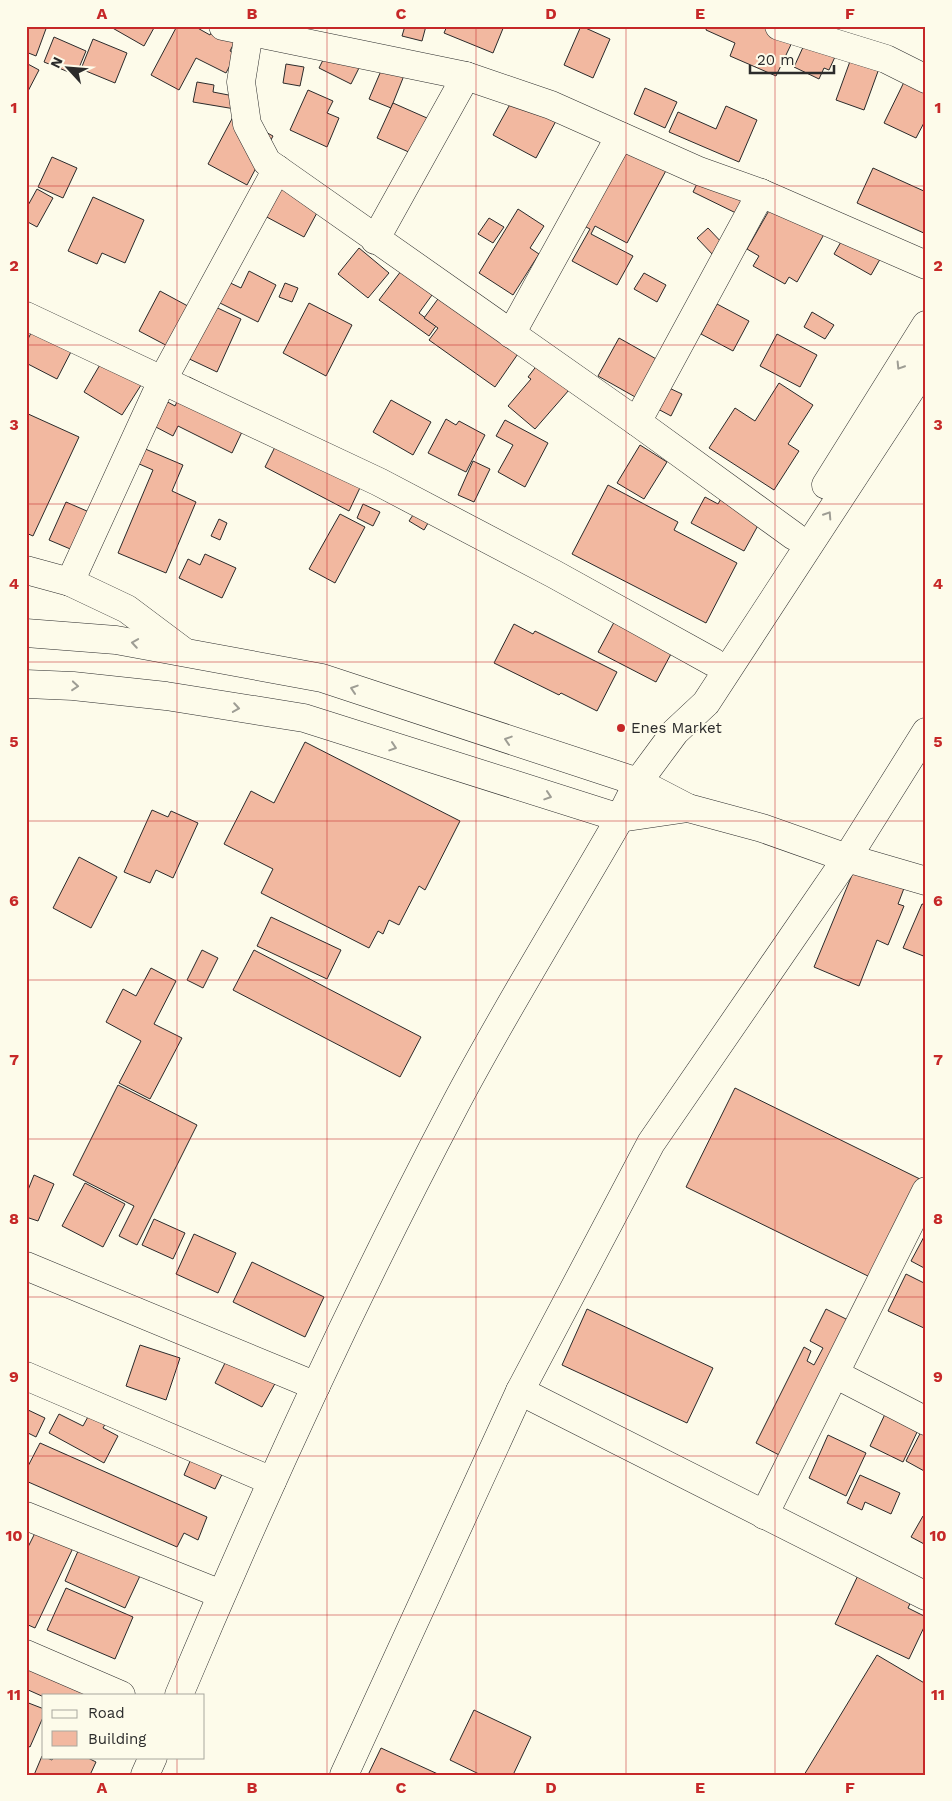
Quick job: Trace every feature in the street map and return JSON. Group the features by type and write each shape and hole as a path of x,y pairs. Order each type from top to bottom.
{"street":[{"path":"779,26 886,59 926,79"},
{"path":"794,536 637,422 375,240 267,162 247,124 236,29 466,76 551,105 699,171 761,193 926,265"},
{"path":"375,240 466,76"},
{"path":"511,334 620,136"},
{"path":"70,582 162,381 277,169"},
{"path":"637,422 761,193"},
{"path":"26,316 379,482 554,574 713,662"},
{"path":"675,732 689,697 794,536 926,325"},
{"path":"179,1694 221,1594 316,1386 456,1104 620,818 638,782 675,732 706,703 926,366"},
{"path":"26,570 70,582 128,609 183,651"},
{"path":"26,633 116,640 322,678 638,782 688,808 762,828 847,858 926,881"},
{"path":"26,684 73,686 166,696 304,718 620,818 688,808"},
{"path":"344,1775 520,1391 651,1143 847,858 926,732"},
{"path":"764,1515 926,1192"},
{"path":"26,1266 316,1386"},
{"path":"835,1374 926,1421"},
{"path":"26,1376 272,1481"},
{"path":"520,1391 926,1596"},
{"path":"26,1516 221,1594"},
{"path":"26,1654 120,1694"},
{"path":"145,1775 152,1758"}],"building":[{"path":"26,26 47,26 36,56 26,52"},
{"path":"109,26 155,26 144,46"},
{"path":"177,26 194,26 210,35 215,26 237,37 230,51 236,54 226,73 196,58 179,90 151,75"},
{"path":"405,26 426,26 422,41 402,36"},
{"path":"447,26 504,26 493,53 444,33"},
{"path":"581,26 610,39 593,78 564,65"},
{"path":"707,26 779,26 796,34 776,76 730,56 735,43 706,30"},
{"path":"809,34 839,48 829,70 824,68 819,79 794,67"},
{"path":"54,37 86,51 76,75 44,62"},
{"path":"93,39 127,53 115,83 81,69"},
{"path":"333,40 365,56 351,84 319,68"},
{"path":"853,53 881,63 864,110 836,100"},
{"path":"386,59 407,68 391,108 369,99"},
{"path":"26,63 39,70 26,95"},
{"path":"286,64 304,67 300,86 283,83"},
{"path":"905,80 926,90 926,119 916,138 884,123"},
{"path":"197,82 214,85 213,92 244,98 241,110 193,102"},
{"path":"645,88 677,102 665,128 634,114"},
{"path":"308,90 333,101 327,113 339,118 327,147 290,130"},
{"path":"514,97 563,108 536,158 493,135"},
{"path":"393,103 436,122 420,157 377,138"},
{"path":"726,106 757,120 739,162 669,132 678,112 716,129"},
{"path":"234,115 273,136 247,185 208,164"},
{"path":"626,142 669,165 627,243 595,226 591,234 633,256 617,285 572,261 590,229 580,224"},
{"path":"52,157 77,168 63,198 38,187"},
{"path":"707,163 755,186 740,215 693,192"},
{"path":"272,167 326,196 304,237 250,208"},
{"path":"873,168 926,192 926,234 857,203"},
{"path":"37,189 53,198 37,227 26,221 26,209"},
{"path":"779,193 831,222 797,282 789,277 785,284 753,266 759,256 747,249"},
{"path":"93,197 144,220 125,263 102,253 97,264 68,251"},
{"path":"518,209 544,226 530,248 539,254 513,295 479,273"},
{"path":"489,218 504,227 493,243 478,234"},
{"path":"850,226 887,247 871,275 834,254"},
{"path":"708,228 725,246 714,256 697,238"},
{"path":"359,248 389,273 368,298 338,274"},
{"path":"414,254 445,277 419,313 436,326 429,336 379,300"},
{"path":"249,271 276,285 258,322 214,300 224,280 241,288"},
{"path":"644,273 666,285 657,302 634,289"},
{"path":"285,283 298,288 292,302 279,297"},
{"path":"160,291 197,311 177,351 139,331"},
{"path":"443,292 522,348 495,387 429,340 438,328 424,318"},
{"path":"207,303 241,319 217,372 183,356"},
{"path":"309,303 352,325 326,376 283,353"},
{"path":"717,304 749,321 733,351 701,334"},
{"path":"812,312 834,325 825,339 804,327"},
{"path":"36,323 75,344 57,379 26,363 26,343"},
{"path":"777,334 817,355 800,387 760,366"},
{"path":"619,338 658,360 637,398 598,376"},
{"path":"111,346 150,371 122,415 84,392"},
{"path":"538,364 569,390 535,429 508,406 531,379 528,377"},
{"path":"189,377 219,392 249,417 232,453 178,426 173,436 152,425 164,400 175,406"},
{"path":"779,383 813,405 788,444 799,451 774,490 709,448 735,408 755,421"},
{"path":"667,387 682,394 671,416 656,408"},
{"path":"391,400 431,422 413,455 373,432"},
{"path":"26,413 79,437 33,536 26,533"},
{"path":"446,419 456,425 459,421 485,435 466,472 428,453"},
{"path":"505,420 548,443 525,487 498,472 513,445 496,436"},
{"path":"277,443 366,475 349,511 265,467"},
{"path":"640,445 667,462 644,499 617,483"},
{"path":"143,448 183,465 172,491 196,502 166,573 118,553 153,470 137,463"},
{"path":"473,461 490,469 474,502 458,495"},
{"path":"608,485 678,522 674,530 737,563 706,623 572,554"},
{"path":"727,488 767,509 744,551 691,523 705,497 718,504"},
{"path":"66,502 110,521 94,559 49,540"},
{"path":"363,504 380,512 373,526 357,518"},
{"path":"417,509 431,518 424,530 409,521"},
{"path":"340,514 365,527 335,583 309,569"},
{"path":"219,519 227,523 220,540 211,536"},
{"path":"205,554 236,568 222,598 179,578 188,559 200,565"},
{"path":"626,600 679,639 656,682 598,652"},
{"path":"514,624 533,634 535,631 617,672 597,711 561,693 559,695 494,663"},
{"path":"305,742 460,821 425,890 419,886 399,925 389,920 383,934 378,931 369,948 261,893 273,869 224,844 251,791 274,803"},
{"path":"152,810 168,817 171,811 198,823 173,878 156,870 150,883 124,872"},
{"path":"79,857 117,877 91,928 53,908"},
{"path":"857,863 906,883 898,904 904,906 888,945 877,940 859,986 814,967"},
{"path":"922,904 926,905 926,957 903,948"},
{"path":"271,917 341,950 327,979 257,946"},
{"path":"202,950 218,958 203,988 187,980"},
{"path":"254,950 421,1037 400,1077 233,990"},
{"path":"151,968 176,981 154,1024 182,1038 150,1099 119,1083 141,1041 106,1022 123,989 136,996"},
{"path":"118,1085 197,1125 137,1245 119,1236 134,1206 73,1175"},
{"path":"735,1088 922,1180 874,1279 686,1187"},
{"path":"34,1175 54,1184 38,1221 26,1217 26,1195"},
{"path":"85,1183 125,1204 103,1247 62,1226"},
{"path":"154,1219 185,1233 173,1259 142,1245"},
{"path":"926,1233 926,1269 911,1261"},
{"path":"194,1234 236,1253 218,1293 176,1274"},
{"path":"252,1262 324,1297 305,1337 233,1302"},
{"path":"906,1274 926,1284 926,1329 888,1311"},
{"path":"587,1309 713,1368 687,1423 562,1365"},
{"path":"826,1309 850,1321 781,1456 756,1443 804,1347 811,1351 807,1361 814,1365 823,1348 810,1341"},
{"path":"140,1345 180,1358 166,1400 126,1386"},
{"path":"229,1355 277,1380 262,1407 215,1383"},
{"path":"894,1395 926,1413 903,1462 870,1446"},
{"path":"96,1402 112,1411 103,1428 118,1436 104,1463 49,1433 59,1414 83,1426"},
{"path":"26,1409 45,1418 36,1437 26,1432"},
{"path":"926,1422 926,1472 906,1461"},
{"path":"828,1435 866,1453 846,1496 809,1478"},
{"path":"40,1443 207,1517 198,1540 184,1533 177,1547 26,1481 26,1470"},
{"path":"194,1452 226,1466 215,1489 184,1475"},
{"path":"860,1475 900,1493 891,1514 865,1502 862,1510 847,1503"},
{"path":"923,1516 926,1518 926,1545 911,1537"},
{"path":"36,1531 73,1548 35,1628 26,1624 26,1551"},
{"path":"85,1535 146,1563 125,1608 65,1581"},
{"path":"861,1569 921,1579 908,1608 926,1617 926,1623 909,1659 835,1624"},
{"path":"66,1588 133,1617 115,1659 47,1630"},
{"path":"37,1649 95,1694 42,1694 42,1696 26,1689 26,1672"},
{"path":"877,1655 926,1684 926,1775 804,1775"},
{"path":"26,1702 42,1708 42,1720 30,1747 26,1745"},
{"path":"474,1710 531,1737 513,1775 481,1775 450,1760"},
{"path":"381,1748 440,1775 368,1775"},
{"path":"42,1756 42,1758 52,1760 53,1758 88,1758 96,1762 90,1775 34,1775"}],"place":[{"name":"Enes Market","path":"621,728"}]}
